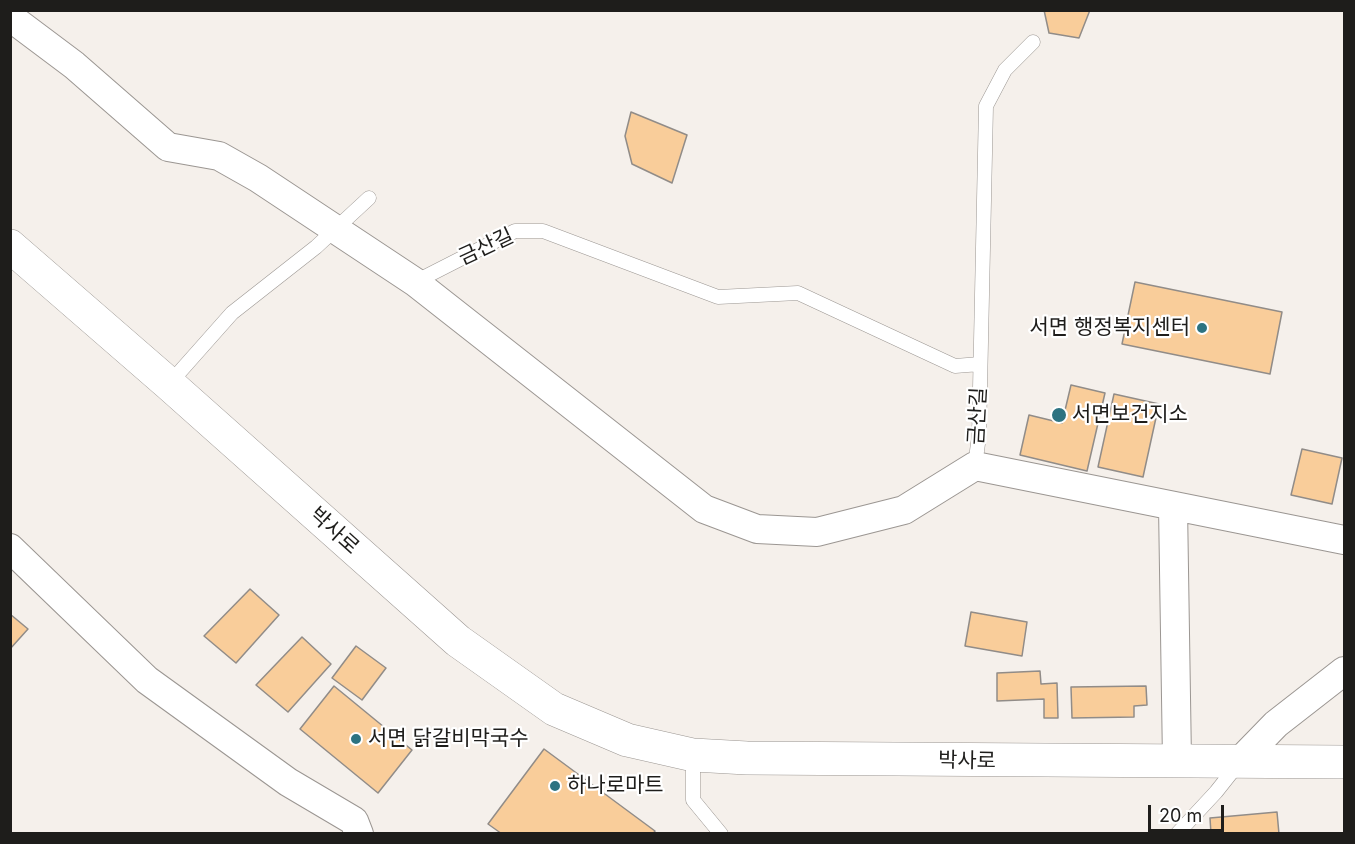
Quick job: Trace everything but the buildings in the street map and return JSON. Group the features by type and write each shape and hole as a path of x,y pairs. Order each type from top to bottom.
{"main road":[{"name":"박사로","path":"10,246 458,641 554,709 627,740 693,755 747,758 1344,762"}],"street":[{"path":"10,17 74,65 168,147 219,156 258,178 415,282 704,509 757,529 817,532 904,510 975,466"},
{"name":"금산길","path":"975,466 1344,540"},
{"path":"1173,506 1177,761"},
{"path":"10,548 147,680 288,782 354,821 359,834"},
{"path":"1240,761 1276,724 1344,671"}],"lane":[{"name":"금산길","path":"975,466 979,436 986,106 1005,70 1033,42"},
{"path":"169,384 232,313 316,247 369,198"},
{"name":"금산길","path":"415,282 515,231 543,231 718,297 798,293 955,366 980,364"},
{"path":"693,755 693,800 721,834"},
{"path":"1177,834 1216,792 1240,761"}],"place":[{"name":"서면 행정복지센터","path":"1202,328"},
{"name":"서면보건지소","path":"1059,415"},
{"name":"서면 닭갈비막국수","path":"356,739"},
{"name":"하나로마트","path":"555,786"}]}
